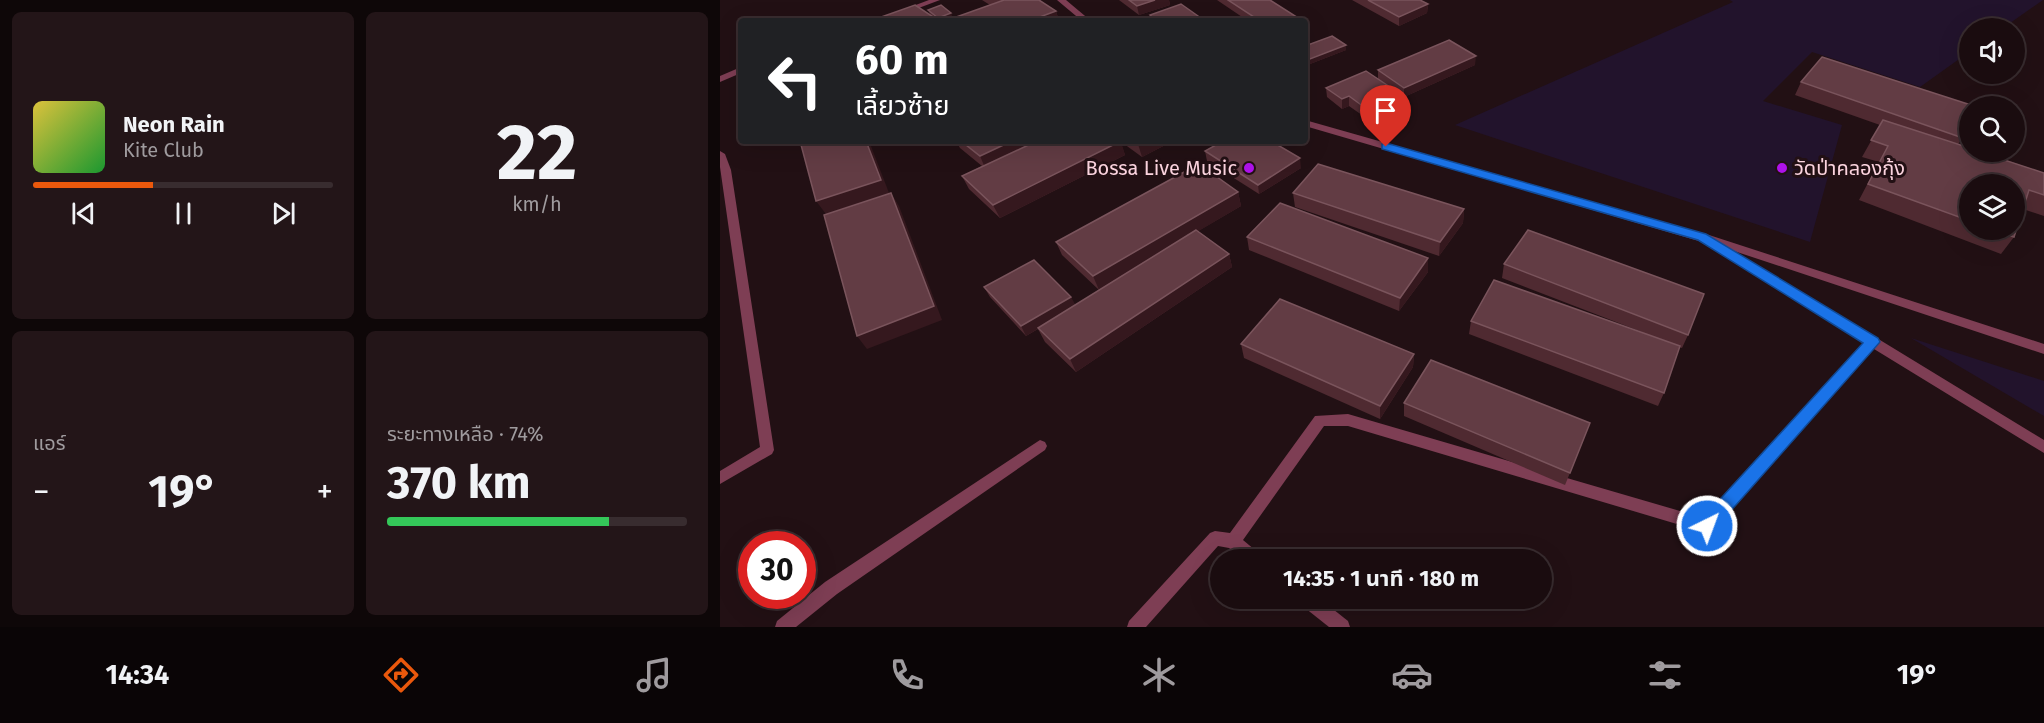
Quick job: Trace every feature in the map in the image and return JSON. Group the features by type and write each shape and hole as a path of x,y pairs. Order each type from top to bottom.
{"street":[{"path":"885,18 936,0"},
{"path":"1060,0 1083,18"},
{"path":"720,79 738,71"},
{"path":"1308,124 1702,237 2044,349"},
{"path":"720,154 726,170 767,450 720,478"},
{"path":"1702,237 2044,447"},
{"path":"1233,541 1320,420 1348,420 1707,526 1873,342"},
{"path":"783,627 831,588 1040,446"},
{"path":"1135,627 1215,538 1233,541 1243,549"},
{"path":"1320,609 1342,627"}],"shaded area":[{"path":"1730,0 2043,0 2017,18 1959,18 1959,59 1920,87 1812,52 1763,101 1842,125 1810,242 1455,125 1733,2"},
{"path":"1911,338 2044,381 2044,416"}],"building":[{"path":"1004,0 1039,0 1056,11 1037,18 953,18"},
{"path":"1129,0 1155,0 1137,6"},
{"path":"1228,0 1270,0 1298,18 1255,18"},
{"path":"1368,0 1420,0 1428,4 1399,17"},
{"path":"1181,4 1201,18 1154,18 1150,15"},
{"path":"915,5 935,18 878,18"},
{"path":"941,5 951,13 938,18 928,10"},
{"path":"1332,36 1346,45 1310,59 1308,45"},
{"path":"1449,40 1476,56 1404,88 1378,70"},
{"path":"1822,57 1959,101 1959,137 1801,82"},
{"path":"1366,71 1402,95 1368,110 1349,96 1342,99 1326,88"},
{"path":"1883,120 1959,144 1959,162 2010,162 2044,173 2044,195 2029,190 2025,203 2025,174 1959,174 1959,217 1868,184 1888,146 1871,140"},
{"path":"801,144 867,144 881,180 816,201"},
{"path":"965,144 1006,144 980,156"},
{"path":"1031,144 1115,144 993,205 962,176"},
{"path":"1218,144 1276,144 1300,158 1258,185 1205,151"},
{"path":"1199,164 1238,192 1093,276 1056,242"},
{"path":"1318,164 1464,209 1440,242 1293,193"},
{"path":"891,193 934,306 857,336 824,215"},
{"path":"1280,203 1428,258 1400,298 1247,237"},
{"path":"1196,230 1229,254 1070,359 1038,328"},
{"path":"1528,230 1704,294 1688,335 1504,264"},
{"path":"1034,260 1071,297 1021,326 984,287"},
{"path":"1494,280 1680,346 1664,393 1471,321"},
{"path":"1280,299 1414,354 1380,406 1241,344"},
{"path":"1431,360 1590,423 1570,473 1404,403"}],"place":[{"name":"Bossa Live Music","path":"1249,168"},
{"name":"วัดป่าคลองกุ้ง","path":"1782,168"}],"route":[{"path":"1386,147 1702,237 1873,342 1707,526"}]}
